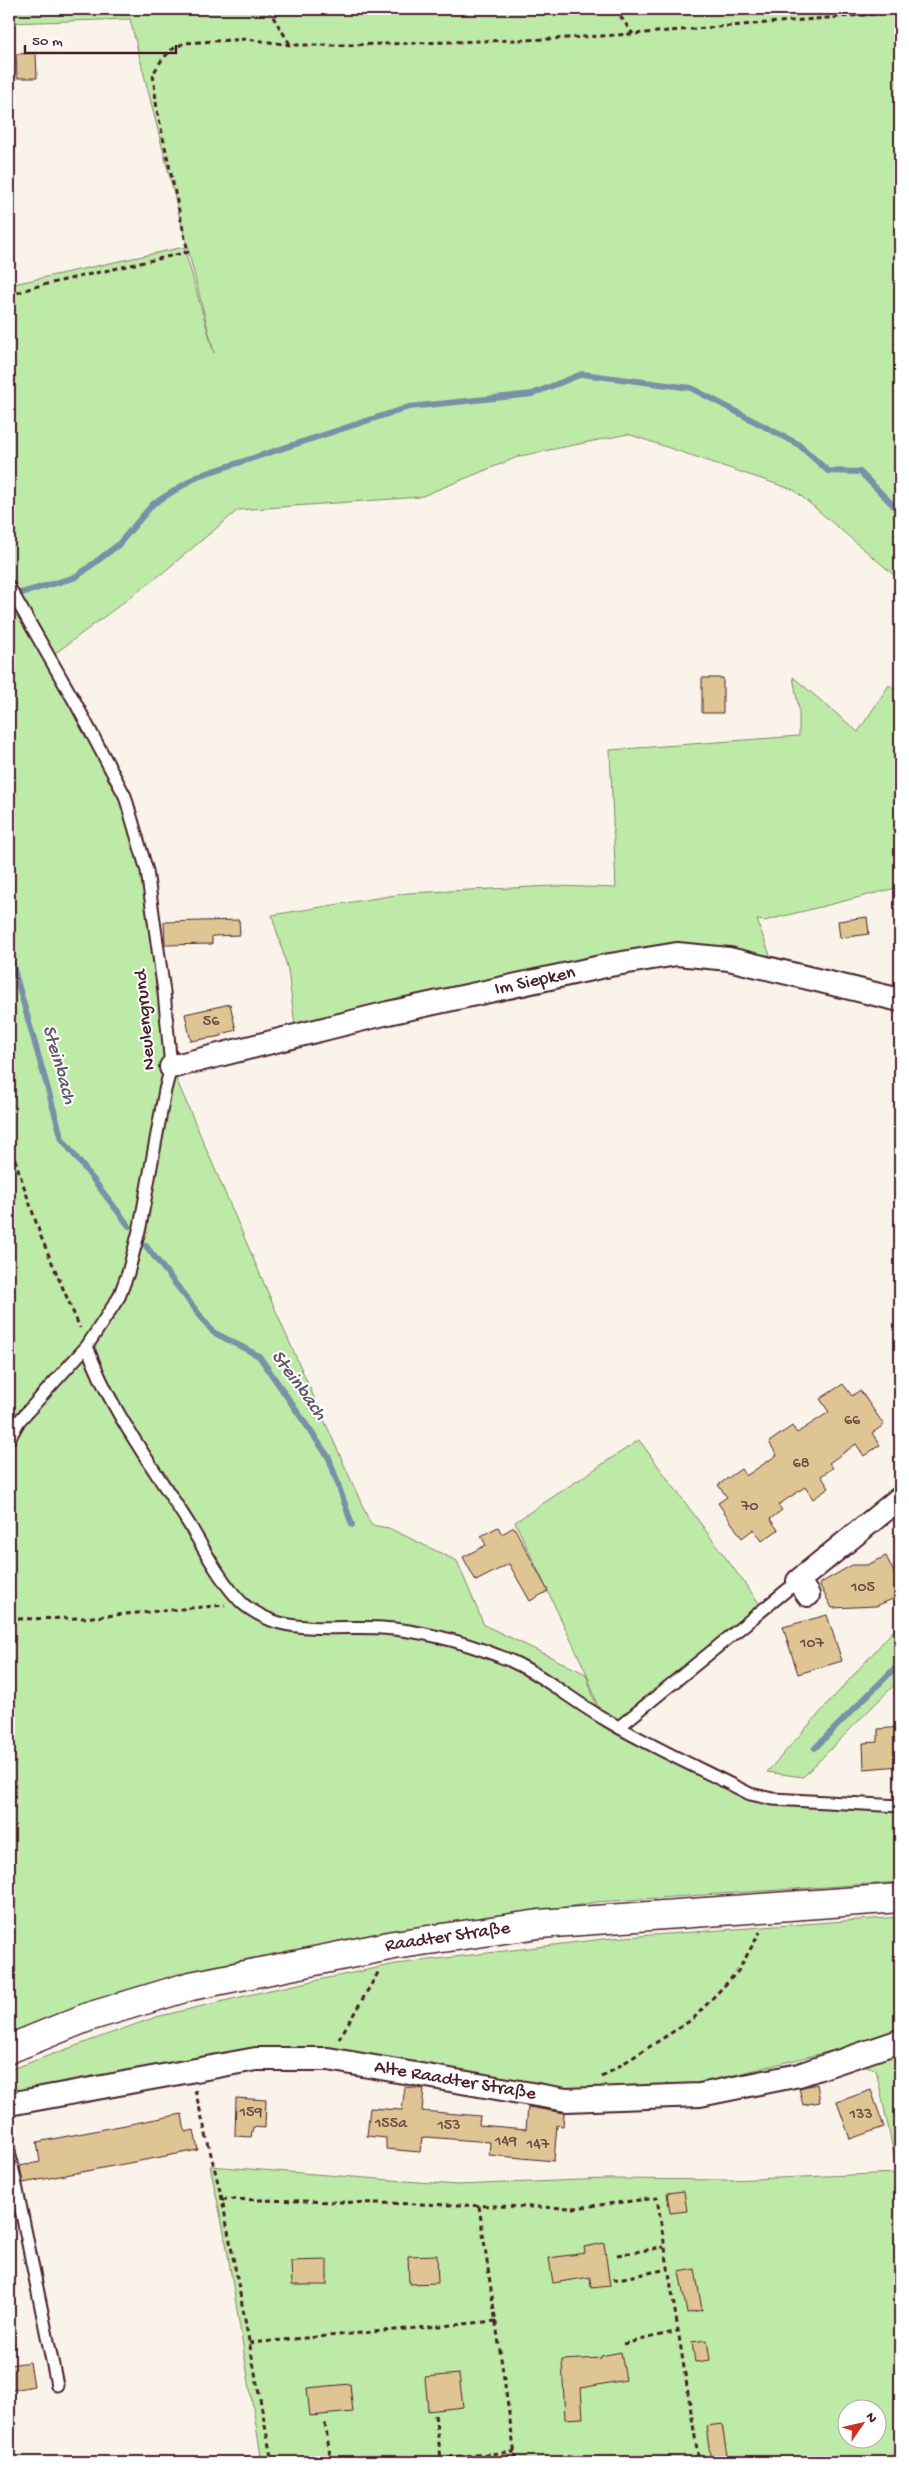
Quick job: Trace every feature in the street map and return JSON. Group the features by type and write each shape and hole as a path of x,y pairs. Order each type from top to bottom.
{"main road":[{"name":"Raadter Straße","path":"9,2049 88,2017 191,1986 394,1944 539,1924 900,1898"}],"street":[{"name":"Im Siepken","path":"172,1068 388,1013 610,965 677,954 730,959 900,1000"},
{"path":"803,1588 900,1498"},
{"name":"Alte Raadter Straße","path":"9,2104 256,2059 328,2059 566,2100 700,2095 800,2075 900,2041"}],"lane":[{"name":"Neulengrund","path":"9,587 125,796 147,871 164,992 172,1068 165,1090 140,1227 128,1273 119,1297 87,1346 19,1421 9,1439"},
{"path":"87,1346 94,1366 117,1409 220,1574 243,1603 279,1622 303,1626 381,1628 420,1632 464,1643 511,1660 555,1685 619,1727 750,1794 773,1799 900,1806"},
{"path":"619,1727 803,1588"},
{"path":"9,2151 57,2385"}],"path":[{"path":"268,9 291,44"},
{"path":"615,9 633,34"},
{"path":"9,296 34,287 188,252 156,110 153,74 161,61 184,43 247,39 291,44 421,43 443,40 633,34 900,12"},
{"path":"9,1142 41,1237 87,1346"},
{"path":"9,1619 92,1617 243,1603"},
{"path":"566,2100 693,2019 738,1970 774,1907"},
{"path":"328,2059 394,1944"},
{"path":"190,2071 222,2199 272,2462"},
{"path":"222,2199 574,2208 657,2198 698,2462"},
{"path":"478,2205 516,2462"},
{"path":"617,2255 664,2246"},
{"path":"613,2280 668,2269"},
{"path":"249,2343 496,2321"},
{"path":"623,2344 678,2331"},
{"path":"435,2415 441,2458"},
{"path":"326,2423 331,2462"},
{"path":"385,2462 515,2452"},
{"path":"469,2462 471,2456"}],"green space":[{"path":"9,9 900,9 900,580 794,490 628,434 520,456 420,497 238,510 160,575 53,655 124,796 146,872 174,1074 284,1330 371,1525 389,1528 457,1561 484,1625 586,1674 602,1726 617,1735 743,1798 780,1806 900,1812 900,1882 597,1902 396,1936 9,2042 9,597 43,659 52,654 9,572 9,285 184,247 214,353 130,19 9,23"},
{"path":"793,677 858,732 889,685 900,693 900,887 764,921 757,920 775,969 676,951 296,1034 288,970 272,915 408,893 554,886 616,888 610,750 799,736 799,710"},
{"path":"639,1440 762,1607 619,1727 601,1716 587,1674 515,1522"},
{"path":"900,1623 900,1679 803,1777 767,1772"},
{"path":"900,1917 900,2462 262,2462 225,2237 210,2166 457,2185 606,2179 730,2180 898,2173 876,2070 831,2051 694,2085 565,2095 330,2057 10,2093 9,2070 156,2017 270,1990 396,1964 612,1938"}],"building":[{"path":"36,53 37,78 17,78 16,54"},
{"path":"702,678 723,678 723,713 702,713"},
{"path":"867,917 869,934 840,938 838,921"},
{"path":"239,920 240,935 212,936 212,944 165,945 164,922"},
{"path":"230,1004 236,1030 222,1034 222,1036 191,1041 185,1014"},
{"path":"843,1384 852,1396 860,1390 884,1425 872,1433 880,1445 864,1456 856,1444 829,1463 833,1468 821,1476 829,1488 813,1499 805,1487 778,1505 782,1510 770,1519 778,1530 762,1541 754,1529 742,1538 718,1503 727,1497 718,1485 741,1469 746,1476 777,1455 769,1442 792,1426 797,1433 829,1412 820,1399"},
{"path":"498,1527 502,1534 514,1527 548,1591 530,1601 509,1564 476,1581 463,1557 486,1545 481,1536"},
{"path":"886,1556 900,1585 900,1596 876,1606 832,1608 819,1584 852,1565 867,1565"},
{"path":"827,1615 842,1661 798,1674 783,1627"},
{"path":"900,1727 900,1766 864,1769 863,1743 878,1742 878,1729"},
{"path":"817,2084 820,2102 803,2105 799,2088"},
{"path":"405,2087 424,2089 422,2111 480,2116 479,2125 526,2129 528,2107 564,2113 563,2126 557,2125 554,2161 489,2155 490,2142 426,2137 422,2138 420,2152 386,2149 386,2138 367,2136 370,2108 402,2110"},
{"path":"871,2090 884,2127 850,2139 837,2102"},
{"path":"236,2098 266,2100 265,2128 253,2127 251,2137 235,2136"},
{"path":"182,2114 185,2132 194,2130 198,2150 23,2183 20,2166 40,2162 37,2142"},
{"path":"684,2191 687,2211 670,2213 667,2193"},
{"path":"604,2243 610,2286 591,2288 590,2277 553,2283 549,2258 585,2253 584,2247"},
{"path":"437,2255 438,2283 409,2284 408,2256"},
{"path":"327,2260 327,2285 292,2285 291,2261"},
{"path":"695,2269 702,2310 687,2313 679,2272"},
{"path":"707,2340 710,2360 695,2362 692,2342"},
{"path":"621,2352 626,2380 581,2388 583,2418 565,2419 562,2360 601,2358 601,2356"},
{"path":"30,2362 34,2386 9,2391 9,2365"},
{"path":"459,2374 463,2407 428,2411 425,2377"},
{"path":"350,2384 353,2412 310,2416 307,2388"},
{"path":"722,2424 728,2462 711,2462 706,2426"}],"waterway":[{"path":"9,600 18,594 76,577 118,545 153,504 198,476 409,407 532,394 582,374 691,388 798,444 828,471 860,472 900,512"},
{"name":"Steinbach","path":"9,952 62,1139 129,1226"},
{"name":"Steinbach","path":"146,1246 213,1332 259,1356 329,1458 352,1525"},
{"path":"815,1748 900,1663"}]}
